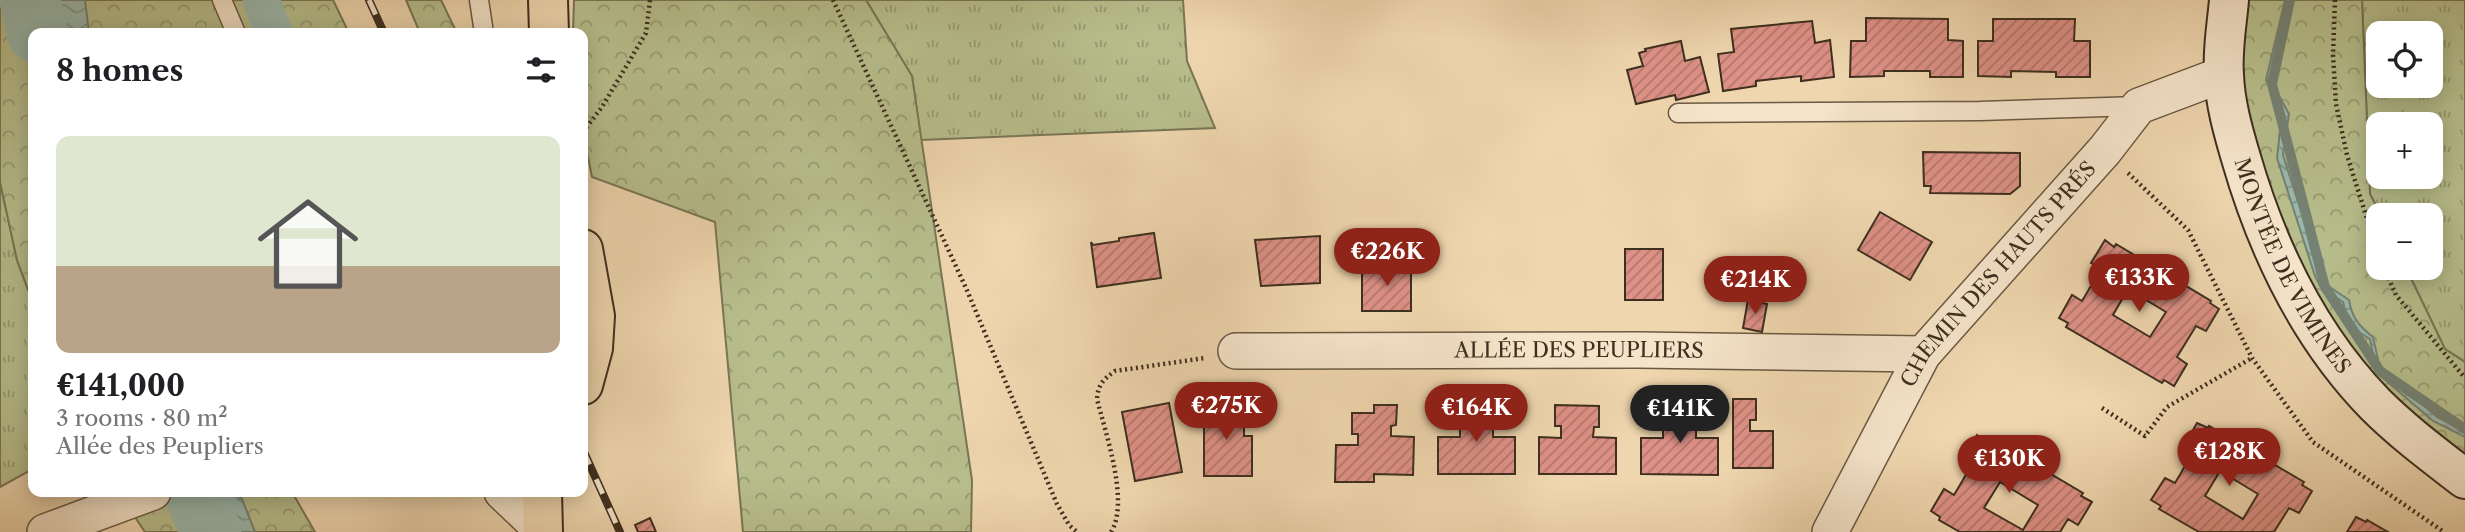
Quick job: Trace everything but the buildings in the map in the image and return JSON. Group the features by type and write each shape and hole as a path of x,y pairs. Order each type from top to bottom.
{"main road":[{"path":"548,0 549,28"},
{"path":"588,277 595,316 593,348 588,366"},
{"path":"542,497 543,531"}],"street":[{"name":"MONTÉE DE VIMINES","path":"2229,0 2224,74 2232,128 2271,246 2301,304 2334,354 2373,401 2398,425 2465,479"},
{"path":"2138,106 2224,74"},
{"name":"CHEMIN DES HAUTS PRÉS","path":"1830,532 1923,354 2105,150 2138,106"},
{"name":"ALLÉE DES PEUPLIERS","path":"1236,351 1638,350 1923,354"},
{"path":"45,532 140,497"},
{"path":"507,497 543,531"}],"lane":[{"path":"222,0 234,28"},
{"path":"479,0 483,28"},
{"path":"1678,113 1980,111 2138,106"}],"path":[{"path":"588,125 646,33 650,0"},
{"path":"833,0 967,288 1057,504 1069,525 1077,532"},
{"path":"2335,0 2333,54 2336,104 2347,156 2366,216"},
{"path":"2105,150 2188,230 2252,358 2313,442 2444,532"},
{"path":"2389,280 2396,295 2465,377"},
{"path":"1111,532 1117,522 1119,506 1097,398 1098,387 1103,379 1115,371 1135,366 1189,361 1236,351"},
{"path":"2102,408 2144,436 2166,407 2252,358"}],"green space":[{"path":"0,0 333,0 347,28 28,28 28,290 17,260 0,182"},
{"path":"406,0 441,0 455,28 418,28"},
{"path":"574,0 866,0 912,76 972,480 971,532 743,532 715,222 592,177 588,157 588,28 573,28"},
{"path":"866,0 1183,0 1187,61 1215,128 921,140 912,76"},
{"path":"2234,0 2362,0 2367,112 2366,189 2370,189 2375,203 2366,203 2366,280 2412,280 2445,349 2465,362 2465,478 2395,427 2257,193 2233,45"},
{"path":"2362,0 2465,0 2465,362 2445,349 2412,280 2443,280 2443,203 2375,203 2370,189 2443,189 2443,112 2367,112 2366,98 2443,98 2443,21 2366,21 2366,97"},
{"path":"0,182 17,260 28,290 28,472 0,487"},
{"path":"121,497 295,497 315,532 145,532"}],"water":[{"path":"30,0 85,0 88,28 36,28"},
{"path":"2285,0 2290,0 2271,81 2289,114 2283,155 2324,283 2349,300 2357,321 2373,337 2380,368 2437,417 2465,432 2465,437 2433,421 2376,372 2370,339 2350,327 2343,302 2320,286 2315,276 2277,158 2282,113 2266,80"},
{"path":"196,497 242,499 255,532 211,532"}],"waterway":[{"path":"30,0 36,28"},
{"path":"261,0 272,28"},
{"path":"2290,0 2272,84 2325,287 2380,371 2465,429"},
{"path":"196,497 211,532"}],"railway":[{"path":"369,0 382,28"},
{"path":"588,461 620,532"}]}
